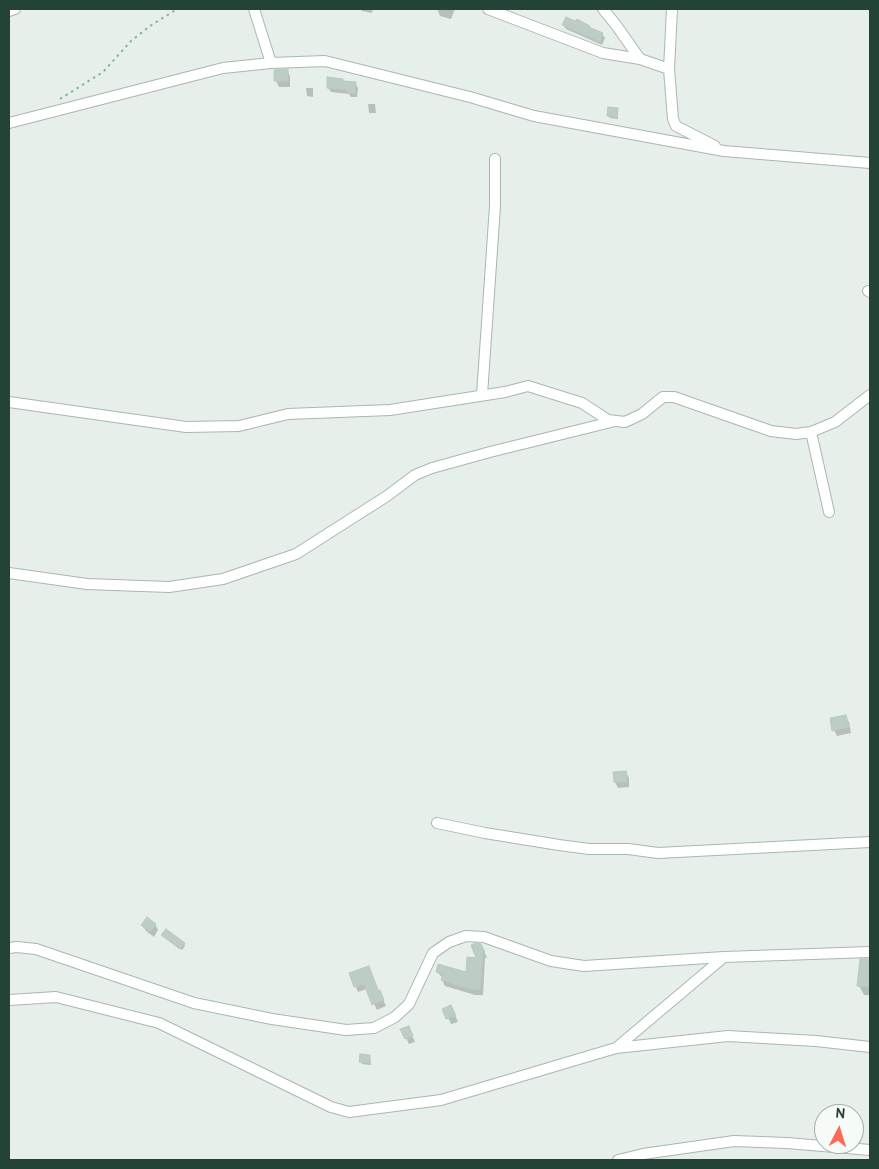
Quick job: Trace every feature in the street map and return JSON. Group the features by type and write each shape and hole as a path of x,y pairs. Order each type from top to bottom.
{"street":[{"path":"9,10 15,9"},
{"path":"254,9 271,63"},
{"path":"488,9 603,53 640,59 669,69"},
{"path":"603,9 616,24 640,59"},
{"path":"672,9 669,69 673,119 676,126 724,151"},
{"path":"9,123 223,68 271,63 325,61 470,97 534,116 724,151 870,163"},
{"path":"482,396 495,206 495,159"},
{"path":"9,402 186,427 239,426 288,414 390,410 482,396 528,386 582,403 608,420 626,422 642,414 663,397 674,398 771,431 796,434 811,432 835,422 870,395"},
{"path":"9,573 87,584 169,587 223,579 296,554 387,496 415,475 432,468 498,449 616,421"},
{"path":"811,432 829,512"},
{"path":"437,823 485,833 589,849 628,849 658,853 870,842"},
{"path":"9,948 36,949 194,1003 272,1020 346,1030 374,1028 395,1017 410,1004 432,953 449,942 466,936 484,937 551,961 584,966 724,957 870,952"},
{"path":"616,1048 724,957"},
{"path":"9,1000 56,997 160,1023 317,1100 349,1112 441,1100 616,1048 728,1036 816,1041 870,1047"},
{"path":"618,1160 644,1154 734,1141 787,1143 870,1150"}],"path":[{"path":"56,102 103,72 131,41 177,9"}],"building":[{"path":"566,17 575,21 577,19 603,33 600,42 562,25"},
{"path":"288,69 288,81 274,81 274,70"},
{"path":"327,77 356,82 355,93 347,93 347,90 327,88"},
{"path":"608,107 618,108 617,117 607,116"},
{"path":"846,715 849,727 832,731 830,718"},
{"path":"626,771 627,782 614,782 613,772"},
{"path":"147,917 156,924 150,932 141,925"},
{"path":"166,929 185,943 180,949 161,935"},
{"path":"475,943 481,944 485,952 483,952 480,990 470,989 441,980 443,974 436,972 438,964 466,972 467,957 476,958 471,945"},
{"path":"860,959 870,959 870,987 857,986"},
{"path":"369,966 384,1000 372,1005 364,984 354,987 349,973"},
{"path":"451,1005 456,1016 446,1019 442,1009"},
{"path":"409,1026 413,1036 405,1039 400,1029"},
{"path":"360,1054 370,1055 370,1063 359,1062"}]}
